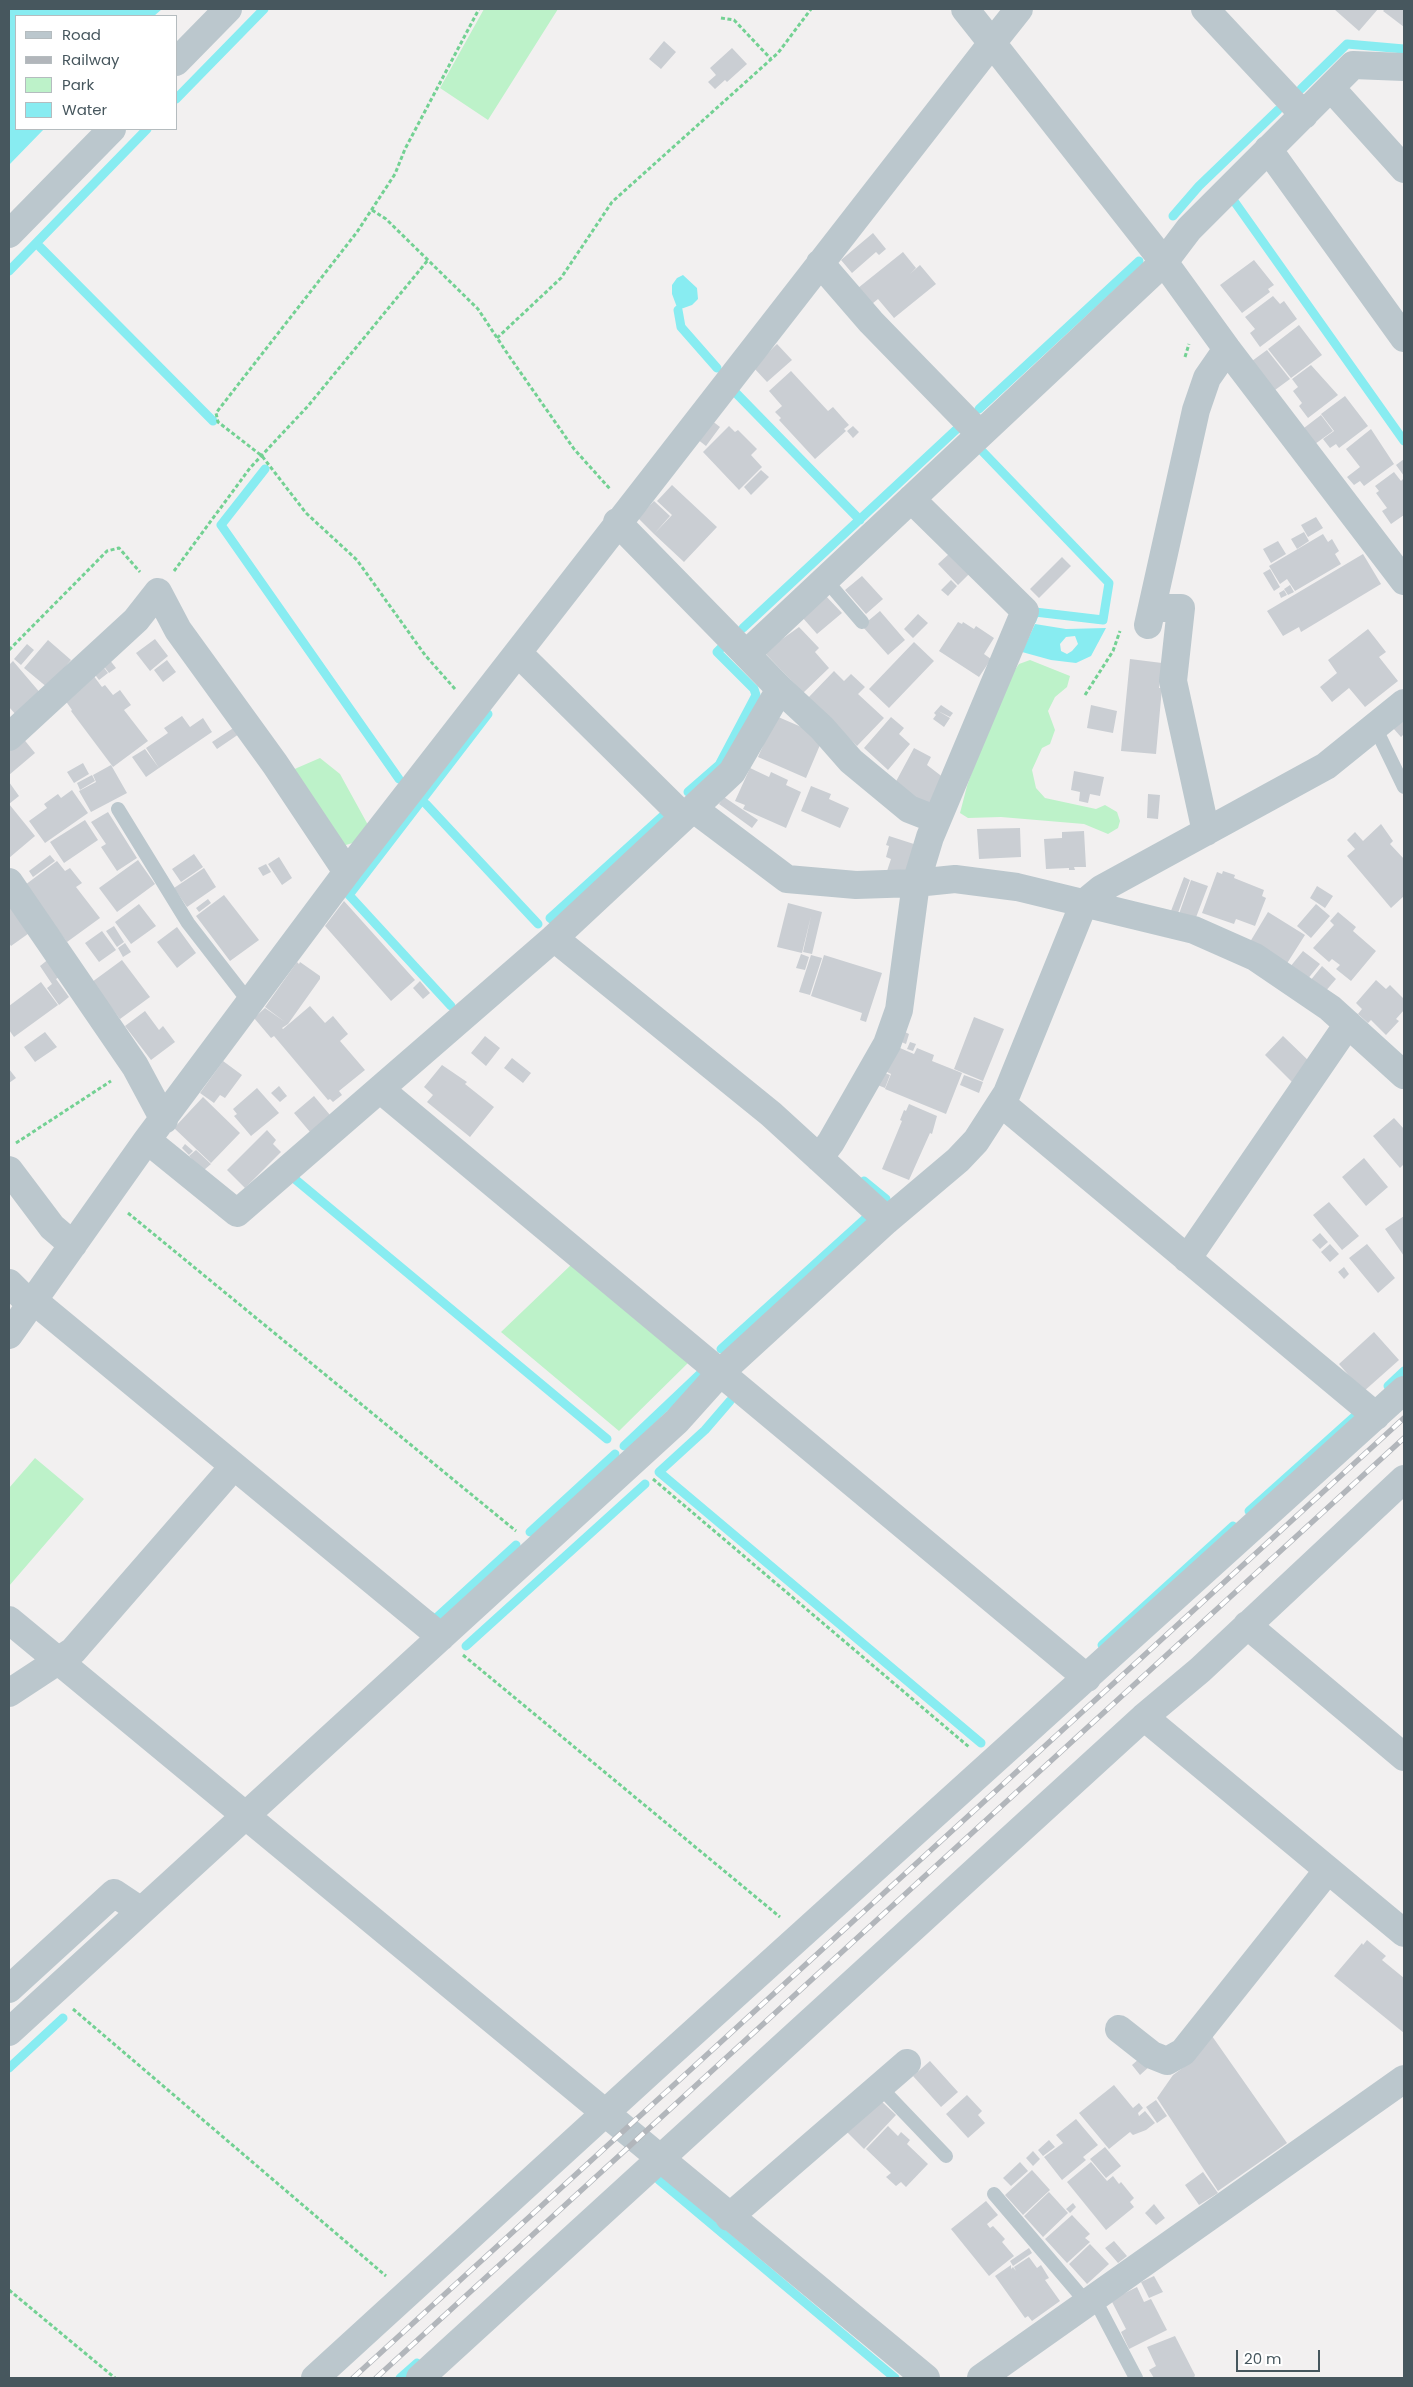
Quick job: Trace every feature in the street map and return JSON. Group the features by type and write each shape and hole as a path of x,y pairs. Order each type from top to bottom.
{"street":[{"path":"178,60 228,9"},
{"path":"965,9 1164,262 1227,349 1404,581"},
{"path":"9,1334 147,1140 164,1120 347,872 623,515 1019,9"},
{"path":"1205,9 1304,114"},
{"path":"746,654 1164,262 1189,229 1353,64 1404,67"},
{"path":"1330,88 1404,169"},
{"path":"9,234 111,130"},
{"path":"1268,149 1404,338"},
{"path":"820,263 871,322 980,434"},
{"path":"1206,832 1173,681 1181,608 1150,616 1196,410 1207,378 1227,349"},
{"path":"819,1158 831,1142 887,1044 899,1010 916,883 936,820 1025,611 911,498"},
{"path":"623,515 746,654 822,728 851,761 908,809 936,820"},
{"path":"9,737 136,620 158,592 178,630 275,764 347,872"},
{"path":"518,653 689,813 787,879 856,885 916,883 955,879 1017,887 1194,930 1255,957 1348,1024 1404,1075"},
{"path":"147,1140 237,1213 554,938 732,772 780,689"},
{"path":"9,2032 676,1422 721,1372 887,1220 958,1160 976,1141 1007,1093 1084,903 1100,889 1326,766 1404,703"},
{"path":"9,882 135,1066 164,1120"},
{"path":"554,938 770,1114 887,1220"},
{"path":"1187,1259 1348,1024"},
{"path":"380,1090 1087,1678"},
{"path":"1000,1103 1376,1416"},
{"path":"9,1170 52,1227 73,1245"},
{"path":"9,1283 441,1637"},
{"path":"315,2378 801,1935 1404,1390"},
{"path":"9,1693 73,1651 234,1466"},
{"path":"420,2378 660,2161 1144,1717 1248,1625 1404,1479"},
{"path":"9,1620 660,2161 926,2378"},
{"path":"1248,1625 1404,1757"},
{"path":"1144,1717 1404,1933"},
{"path":"1119,2029 1152,2055 1167,2061 1183,2052 1328,1870"},
{"path":"9,1989 114,1893 141,1911"},
{"path":"729,2217 907,2063"},
{"path":"981,2378 1404,2079"}],"lane":[{"path":"824,580 862,622"},
{"path":"1375,727 1404,787"},
{"path":"118,809 188,923 250,1003"},
{"path":"880,2087 946,2156"},
{"path":"994,2194 1091,2300 1136,2378"}],"path":[{"path":"473,710 426,654 358,560 306,513 262,456 218,422 216,413 298,310 372,210 395,174 405,148 479,9"},
{"path":"497,338 561,278 612,202 771,60 811,9"},
{"path":"721,18 734,20 771,60"},
{"path":"372,210 386,218 478,309 574,449 623,515"},
{"path":"9,650 107,551 119,548 158,592 250,468 308,406 428,260"},
{"path":"9,1147 135,1066"},
{"path":"107,1196 537,1548"},
{"path":"632,1462 990,1766"},
{"path":"441,1637 801,1935"},
{"path":"53,1992 408,2294"},
{"path":"9,2290 115,2378"}],"green space":[{"path":"484,9 558,9 488,120 440,88"},
{"path":"1030,660 1070,676 1067,687 1055,697 1048,711 1055,730 1050,744 1042,748 1032,770 1036,788 1045,798 1096,809 1105,805 1117,812 1120,821 1118,828 1108,834 1084,824 1001,817 968,818 960,813 967,786 1000,692 1019,664"},
{"path":"320,758 340,774 368,825 356,842 339,847 290,771"},
{"path":"573,1263 691,1360 619,1431 501,1332"},
{"path":"35,1458 84,1499 9,1586 9,1488"}],"water":[{"path":"9,9 162,9 155,15 15,15 15,130 43,130 9,165"},
{"path":"683,275 697,288 698,299 692,305 678,310 672,294 672,285 677,278"},
{"path":"1035,624 1066,629 1106,628 1091,656 1076,663 1051,660 1022,652","holes":["1075,636 1078,644 1067,654 1061,651 1060,644 1066,637"]}],"building":[{"path":"1334,9 1378,9 1359,31"},
{"path":"1385,9 1404,9 1404,27 1383,11"},
{"path":"664,41 676,52 661,69 649,59"},
{"path":"732,48 747,64 727,82 725,80 715,89 708,82 716,75 710,68"},
{"path":"873,233 886,249 879,255 876,252 852,273 841,260"},
{"path":"903,252 916,268 910,274 920,265 936,284 894,318 878,299 872,304 858,288"},
{"path":"1254,260 1274,285 1268,289 1270,292 1242,313 1220,285"},
{"path":"1273,296 1280,304 1284,301 1297,319 1260,347 1250,333 1255,329 1245,317"},
{"path":"1299,325 1322,355 1291,378 1268,349"},
{"path":"777,344 792,360 767,382 753,367"},
{"path":"1267,350 1290,379 1275,390 1252,361"},
{"path":"1311,365 1338,395 1308,418 1299,406 1302,403 1293,391 1298,387 1292,379"},
{"path":"791,371 828,411 833,407 849,425 844,429 846,431 815,459 779,420 781,418 775,412 782,406 769,391"},
{"path":"1345,396 1368,426 1339,448 1336,444 1330,448 1323,439 1334,431 1321,414"},
{"path":"1321,415 1333,431 1315,444 1304,428"},
{"path":"711,420 720,427 706,446 697,439"},
{"path":"729,426 735,432 738,430 757,449 751,455 762,467 739,490 703,452"},
{"path":"853,426 859,432 853,438 847,431"},
{"path":"1371,429 1394,464 1364,486 1360,481 1354,485 1347,477 1360,467 1346,449"},
{"path":"1404,459 1404,476 1396,465"},
{"path":"761,470 769,477 751,495 744,487"},
{"path":"1394,472 1401,481 1404,478 1404,515 1391,524 1382,511 1387,508 1376,493 1379,491 1375,486"},
{"path":"672,485 717,527 684,562 654,534 672,515 657,501"},
{"path":"654,501 670,516 654,534 638,518"},
{"path":"1316,517 1323,528 1308,537 1301,525"},
{"path":"1304,532 1309,541 1297,549 1291,539"},
{"path":"1323,534 1328,542 1332,539 1339,551 1335,554 1341,564 1295,591 1287,579 1280,584 1269,566"},
{"path":"1278,541 1286,554 1271,563 1263,549"},
{"path":"950,553 970,573 958,585 938,564"},
{"path":"1363,554 1381,584 1301,632 1299,627 1283,636 1267,611"},
{"path":"1062,557 1071,566 1039,598 1030,589"},
{"path":"1270,569 1280,587 1274,591 1263,573"},
{"path":"862,576 883,599 866,614 845,590"},
{"path":"951,580 957,586 948,596 941,590"},
{"path":"1290,585 1294,592 1288,595 1284,589"},
{"path":"1284,590 1287,595 1281,598 1279,593"},
{"path":"824,594 842,613 817,634 802,617"},
{"path":"880,611 905,640 888,655 862,626"},
{"path":"918,614 928,623 913,638 904,629"},
{"path":"958,622 962,624 963,622 974,629 976,626 994,638 984,654 991,659 979,677 939,651"},
{"path":"799,627 819,648 815,652 829,668 803,693 764,652"},
{"path":"1368,629 1386,652 1379,657 1398,681 1365,707 1349,688 1332,702 1320,687 1337,673 1328,660"},
{"path":"155,639 168,656 150,671 136,653"},
{"path":"48,640 71,660 48,688 24,668"},
{"path":"914,642 934,661 889,708 869,689"},
{"path":"27,644 34,650 21,665 14,659"},
{"path":"109,659 116,668 109,673 102,664"},
{"path":"1130,659 1162,663 1159,688 1162,688 1156,754 1121,751"},
{"path":"167,660 176,672 163,682 154,670"},
{"path":"13,661 42,695 17,716 9,707 9,665"},
{"path":"102,665 108,673 99,680 93,672"},
{"path":"834,671 844,681 851,674 865,687 858,694 884,718 857,746 807,699"},
{"path":"93,675 102,687 105,685 113,695 120,690 131,705 124,710 148,741 113,767 71,711 65,700"},
{"path":"941,705 953,713 950,717 938,711 950,718 944,727 933,719 936,715 934,713"},
{"path":"1091,705 1117,711 1113,733 1087,728"},
{"path":"182,716 190,727 203,718 212,732 159,768 146,748 168,733 164,728"},
{"path":"776,716 806,729 820,745 806,778 758,757"},
{"path":"891,717 904,728 899,734 910,744 888,770 864,748"},
{"path":"1404,718 1404,734 1401,737 1393,728"},
{"path":"235,727 239,734 217,749 212,742"},
{"path":"22,737 35,753 9,775 9,749"},
{"path":"914,748 931,757 927,765 944,778 928,806 893,787"},
{"path":"145,749 159,768 146,777 132,757"},
{"path":"83,763 89,774 74,783 67,772"},
{"path":"111,765 127,793 91,812 79,791 96,782 93,775"},
{"path":"750,768 769,777 771,772 788,780 786,785 801,792 786,828 743,809 745,805 735,801"},
{"path":"1074,771 1104,777 1100,796 1090,794 1088,803 1079,801 1080,792 1071,790"},
{"path":"92,775 95,781 80,790 77,783"},
{"path":"9,782 19,796 9,804"},
{"path":"811,786 831,794 829,799 849,808 840,828 801,811"},
{"path":"72,790 88,813 45,843 29,821 47,808 44,804 58,794 61,798"},
{"path":"1148,794 1160,795 1158,819 1147,818"},
{"path":"724,797 758,820 752,828 719,804"},
{"path":"9,804 35,836 9,858"},
{"path":"108,812 137,858 117,871 101,847 106,844 91,822"},
{"path":"85,820 98,840 64,863 50,842"},
{"path":"1381,824 1393,841 1390,844 1404,859 1404,896 1391,908 1347,856 1355,849 1347,840 1355,832 1363,841"},
{"path":"1020,828 1021,857 979,859 977,829"},
{"path":"1084,831 1086,867 1074,867 1075,870 1069,870 1069,868 1046,869 1044,839 1062,838 1062,832"},
{"path":"889,836 917,845 907,877 887,871 891,859 886,857 889,846 886,845"},
{"path":"194,854 203,867 181,882 172,869"},
{"path":"50,855 55,861 33,877 29,871"},
{"path":"279,857 292,878 282,885 268,864"},
{"path":"138,860 155,884 117,912 99,888"},
{"path":"57,861 65,871 70,868 82,883 76,887 100,918 67,942 25,885"},
{"path":"266,864 271,872 263,876 258,868"},
{"path":"204,868 216,887 187,907 174,888"},
{"path":"1223,871 1235,875 1234,878 1264,890 1262,896 1266,898 1255,926 1236,919 1234,924 1202,913 1217,872 1222,874"},
{"path":"1184,877 1190,880 1178,913 1171,911"},
{"path":"1191,880 1208,886 1195,920 1179,914"},
{"path":"1317,886 1333,896 1325,908 1310,898"},
{"path":"224,895 259,940 230,961 196,916"},
{"path":"208,899 211,903 199,912 196,908"},
{"path":"344,901 415,980 391,1001 325,926"},
{"path":"788,903 822,912 812,954 803,952 811,916 802,953 777,947"},
{"path":"139,904 156,926 131,944 115,922"},
{"path":"1316,904 1330,916 1311,938 1297,926"},
{"path":"12,905 32,931 11,946 9,943 9,907"},
{"path":"1268,912 1305,935 1286,965 1250,942"},
{"path":"1338,912 1356,927 1353,931 1376,951 1351,981 1336,969 1340,965 1332,959 1329,962 1313,948 1334,925 1330,921"},
{"path":"114,926 124,942 117,947 106,931"},
{"path":"177,927 196,953 177,968 157,942"},
{"path":"102,931 116,950 99,962 85,943"},
{"path":"125,943 131,952 123,957 118,948"},
{"path":"1303,951 1320,964 1306,981 1290,967"},
{"path":"801,954 809,957 805,970 796,968"},
{"path":"811,955 822,958 810,995 799,992"},
{"path":"824,955 882,973 866,1022 860,1020 862,1013 811,996"},
{"path":"50,958 62,975 56,979 69,997 59,1005 47,988 52,984 40,966"},
{"path":"122,960 150,997 120,1019 92,982"},
{"path":"297,962 299,964 300,962 320,976 320,979 288,1024 282,1028 283,1029 310,1006 325,1023 333,1016 348,1034 340,1041 365,1070 339,1091 342,1095 333,1102 330,1099 328,1100 274,1036 271,1038 254,1018 265,1008 285,1022 265,1007"},
{"path":"1322,966 1336,979 1324,993 1310,981"},
{"path":"1376,980 1386,989 1390,985 1404,999 1404,1010 1396,1019 1399,1021 1386,1035 1371,1020 1368,1023 1358,1014 1362,1009 1356,1003"},
{"path":"420,981 430,993 423,999 413,988"},
{"path":"41,982 58,1005 14,1037 9,1030 9,1006"},
{"path":"145,1011 159,1030 163,1026 175,1042 151,1060 125,1026"},
{"path":"974,1017 1004,1029 983,1081 954,1069"},
{"path":"903,1031 909,1034 906,1044 899,1041"},
{"path":"45,1032 57,1047 35,1062 24,1047"},
{"path":"485,1036 500,1048 486,1066 471,1053"},
{"path":"1283,1036 1311,1063 1292,1082 1265,1055"},
{"path":"910,1042 916,1044 913,1051 907,1049"},
{"path":"893,1045 914,1054 917,1048 934,1055 932,1061 962,1073 946,1114 885,1089 891,1074 883,1070"},
{"path":"512,1058 531,1073 523,1083 504,1068"},
{"path":"223,1061 242,1075 225,1098 220,1095 214,1103 200,1093"},
{"path":"442,1065 467,1082 465,1084 494,1107 470,1137 427,1102 433,1095 424,1087"},
{"path":"9,1069 16,1078 9,1083"},
{"path":"880,1071 890,1075 885,1088 875,1084"},
{"path":"964,1075 983,1082 979,1093 960,1085"},
{"path":"279,1086 287,1096 280,1102 271,1093"},
{"path":"257,1088 279,1113 251,1136 234,1116 237,1114 233,1109"},
{"path":"314,1096 330,1115 310,1132 294,1113"},
{"path":"203,1097 240,1133 211,1163 174,1128"},
{"path":"909,1104 937,1116 932,1134 930,1133 909,1180 882,1169 902,1121 900,1120 904,1110 906,1111"},
{"path":"1394,1118 1404,1129 1404,1164 1400,1168 1373,1136"},
{"path":"267,1130 276,1140 273,1144 281,1152 245,1188 227,1170"},
{"path":"185,1144 193,1151 189,1155 182,1148"},
{"path":"196,1150 211,1164 204,1170 189,1156"},
{"path":"1364,1158 1388,1187 1366,1206 1342,1177"},
{"path":"1329,1202 1359,1236 1342,1250 1313,1215"},
{"path":"1404,1216 1404,1256 1385,1229"},
{"path":"1320,1233 1328,1242 1320,1249 1312,1240"},
{"path":"1330,1244 1339,1254 1330,1262 1321,1252"},
{"path":"1367,1244 1395,1278 1378,1293 1349,1258"},
{"path":"1344,1267 1349,1274 1344,1279 1338,1272"},
{"path":"1374,1332 1399,1360 1363,1392 1339,1364"},
{"path":"1367,1940 1386,1956 1382,1960 1404,1978 1404,2033 1334,1976 1362,1943 1363,1945"},
{"path":"1212,2036 1287,2143 1218,2191 1157,2098 1173,2075 1188,2064"},
{"path":"1140,2058 1150,2066 1140,2075 1132,2065"},
{"path":"930,2061 958,2092 941,2107 913,2076"},
{"path":"1114,2085 1133,2108 1139,2103 1143,2108 1138,2113 1139,2116 1145,2111 1155,2123 1146,2130 1133,2135 1130,2132 1109,2149 1079,2113"},
{"path":"967,2095 982,2111 978,2115 985,2123 968,2138 946,2114"},
{"path":"879,2099 896,2115 864,2149 847,2132"},
{"path":"1156,2100 1167,2116 1157,2123 1146,2107"},
{"path":"1076,2119 1098,2145 1083,2157 1086,2160 1062,2180 1044,2157 1063,2143 1056,2135"},
{"path":"888,2126 898,2136 901,2132 910,2140 907,2144 928,2164 906,2187 901,2182 896,2186 886,2177 891,2173 866,2149"},
{"path":"1049,2140 1055,2147 1043,2156 1038,2150"},
{"path":"1105,2147 1121,2166 1106,2178 1090,2159"},
{"path":"1033,2151 1040,2159 1033,2166 1026,2158"},
{"path":"1020,2162 1028,2171 1011,2186 1003,2178"},
{"path":"1091,2162 1107,2181 1113,2176 1119,2184 1121,2182 1134,2198 1130,2202 1134,2207 1106,2230 1067,2182"},
{"path":"1032,2170 1050,2190 1023,2215 1005,2195"},
{"path":"1203,2172 1218,2193 1199,2205 1185,2185"},
{"path":"1049,2192 1068,2213 1043,2237 1024,2216"},
{"path":"986,2201 998,2215 987,2224 990,2228 993,2226 1005,2239 1002,2242 1014,2256 989,2276 951,2229"},
{"path":"1073,2203 1076,2207 1070,2213 1066,2209"},
{"path":"1154,2204 1165,2218 1156,2225 1145,2213"},
{"path":"1072,2215 1090,2234 1085,2238 1090,2242 1067,2263 1045,2239"},
{"path":"1114,2241 1127,2256 1118,2263 1105,2248"},
{"path":"1090,2244 1109,2264 1087,2284 1069,2264"},
{"path":"1029,2248 1032,2253 1013,2266 1010,2261"},
{"path":"1029,2257 1037,2268 1041,2265 1049,2278 1045,2280 1060,2301 1032,2321 1028,2316 1025,2318 995,2276 1011,2265 1011,2269 1013,2267 1016,2271 1014,2267"},
{"path":"1154,2276 1163,2292 1149,2298 1141,2282"},
{"path":"1137,2287 1144,2302 1151,2299 1167,2330 1129,2349 1121,2332 1126,2329 1111,2300"},
{"path":"1175,2336 1195,2375 1194,2378 1154,2378 1149,2370 1156,2366 1147,2347"}],"waterway":[{"path":"178,97 264,9"},
{"path":"1301,89 1347,44 1404,49"},
{"path":"1173,216 1199,186 1278,110"},
{"path":"9,271 146,130"},
{"path":"1234,201 1404,441"},
{"path":"40,247 213,421"},
{"path":"979,409 1139,261"},
{"path":"678,310 681,327 717,368"},
{"path":"733,390 860,520"},
{"path":"743,628 959,427"},
{"path":"983,452 1109,583 1103,620 1035,612 1032,620"},
{"path":"265,469 221,525 399,779"},
{"path":"688,792 719,765 756,695 754,689 717,652 722,647"},
{"path":"451,1006 349,895 488,714"},
{"path":"426,804 538,924"},
{"path":"555,922 550,918 667,812"},
{"path":"296,1180 607,1439"},
{"path":"864,1181 886,1199 883,1202"},
{"path":"721,1349 867,1217"},
{"path":"1388,1386 1404,1371"},
{"path":"624,1446 701,1373"},
{"path":"730,1401 705,1430 659,1472 981,1743"},
{"path":"1249,1511 1355,1416"},
{"path":"530,1532 615,1454"},
{"path":"466,1646 645,1484"},
{"path":"1102,1645 1233,1526"},
{"path":"429,1615 435,1619 516,1545"},
{"path":"9,2068 63,2018"},
{"path":"659,2180 895,2378"},
{"path":"400,2378 417,2363"}],"railway":[{"path":"353,2378 1404,1418"},
{"path":"376,2378 1404,1438"}]}
